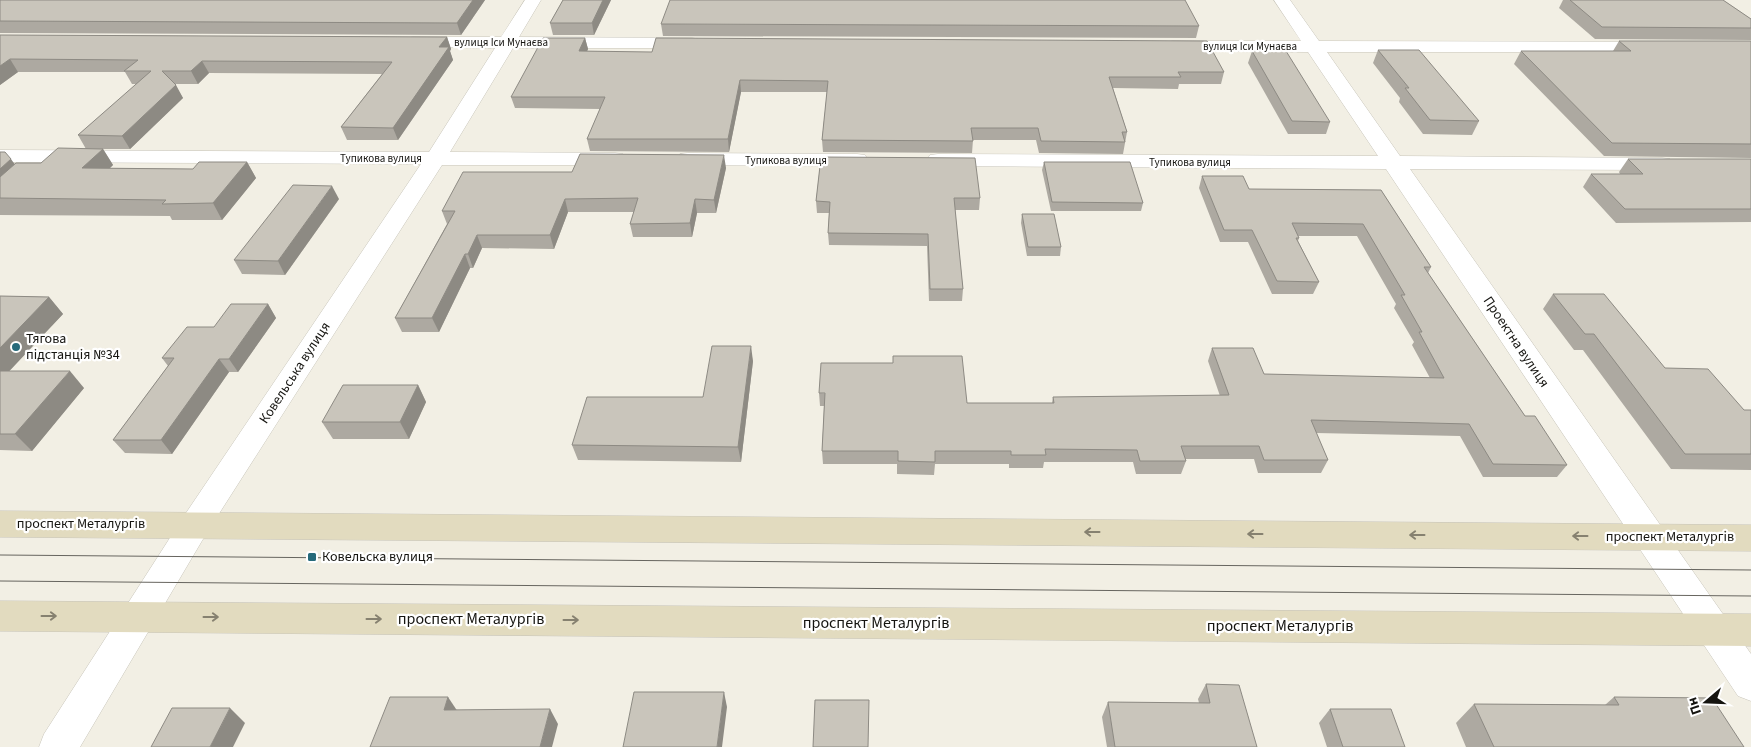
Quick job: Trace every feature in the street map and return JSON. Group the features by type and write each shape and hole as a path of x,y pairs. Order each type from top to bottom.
{"main road":[{"name":"проспект Металургів","path":"0,524 1751,538"},
{"name":"проспект Металургів","path":"0,616 1751,630"}],"street":[{"name":"Ковельська вулиця","path":"58,747 194,525 436,158 533,0"},
{"name":"Проектна вулиця","path":"1282,0 1751,684"},
{"name":"вулиця Іси Мунаєва","path":"397,42 706,43"},
{"name":"вулиця Іси Мунаєва","path":"1155,46 1672,47"},
{"name":"Тупикова вулиця","path":"0,156 635,159"},
{"name":"Тупикова вулиця","path":"665,159 874,160"},
{"name":"Тупикова вулиця","path":"914,160 1681,164"}],"building":[{"path":"0,0 473,0 457,23 0,21"},
{"path":"563,0 603,0 592,23 550,23"},
{"path":"670,0 1185,0 1199,26 661,24"},
{"path":"1570,0 1723,0 1751,19 1751,28 1602,27"},
{"path":"0,35 447,37 439,47 449,47 393,128 341,127 392,62 202,61 191,71 162,71 176,85 122,136 78,135 151,71 124,71 138,60 10,59 0,66"},
{"path":"543,38 585,38 579,51 652,52 656,38 1207,41 1224,72 1178,72 1181,77 1109,77 1127,132 1122,132 1125,142 1041,141 1038,128 971,128 973,141 822,140 828,81 740,80 728,139 587,139 605,97 511,97"},
{"path":"1619,41 1751,41 1751,144 1612,143 1521,51 1631,51"},
{"path":"1378,50 1419,50 1479,121 1430,120 1405,88 1409,88"},
{"path":"1252,51 1286,51 1330,122 1292,121"},
{"path":"58,148 103,149 82,168 193,169 199,162 247,162 213,203 162,204 166,200 0,198 0,177 16,163 41,163"},
{"path":"0,152 5,152 11,159 0,169"},
{"path":"580,154 724,155 714,200 695,199 690,223 630,224 638,198 565,199 550,235 477,235 432,318 395,318 455,211 442,211 463,172 572,172"},
{"path":"821,157 975,158 980,198 954,198 963,289 930,289 928,234 828,233 830,202 816,201"},
{"path":"1628,159 1751,159 1751,209 1625,209 1591,174 1643,174"},
{"path":"1044,162 1130,162 1143,203 1052,202"},
{"path":"1202,176 1243,176 1249,189 1381,190 1431,267 1424,267 1525,416 1535,416 1567,465 1493,464 1469,424 1311,420 1328,460 1264,460 1259,446 1181,446 1186,461 1140,461 1137,450 1045,449 1046,455 1011,455 1011,451 935,451 935,462 898,461 898,451 822,451 825,393 819,393 821,363 893,363 893,356 962,356 967,403 1054,403 1053,397 1229,395 1212,348 1253,348 1264,374 1444,378 1419,332 1422,332 1401,295 1405,295 1363,224 1292,223 1299,238 1296,238 1319,282 1277,281 1252,230 1224,230"},
{"path":"293,185 332,186 278,261 234,260"},
{"path":"1022,214 1054,214 1061,247 1028,247"},
{"path":"1553,294 1604,294 1665,368 1708,369 1744,410 1751,410 1751,454 1685,454 1594,334 1585,334"},
{"path":"0,296 49,297 0,348"},
{"path":"231,304 268,304 229,359 219,359 161,440 113,440 174,358 162,358 187,327 214,327"},
{"path":"712,346 751,346 738,447 572,445 587,397 703,397"},
{"path":"0,371 70,371 15,434 0,434"},
{"path":"343,385 418,385 400,422 322,422"},
{"path":"1206,684 1239,685 1257,747 1115,747 1108,702 1210,703"},
{"path":"634,692 724,692 717,747 623,747"},
{"path":"390,697 448,697 444,710 550,709 540,747 370,747"},
{"path":"1614,697 1712,698 1744,747 1494,747 1474,704 1619,705"},
{"path":"815,700 869,700 868,747 813,747"},
{"path":"172,708 230,708 210,747 151,747"},
{"path":"1330,709 1391,709 1405,747 1343,747"}],"tram line":[{"path":"0,555 1751,570"},
{"path":"0,581 1751,596"}],"place":[{"name":"Тягова пiдстанцiя №34","path":"16,347"},
{"name":"Ковельска вулиця","path":"312,557"}]}
